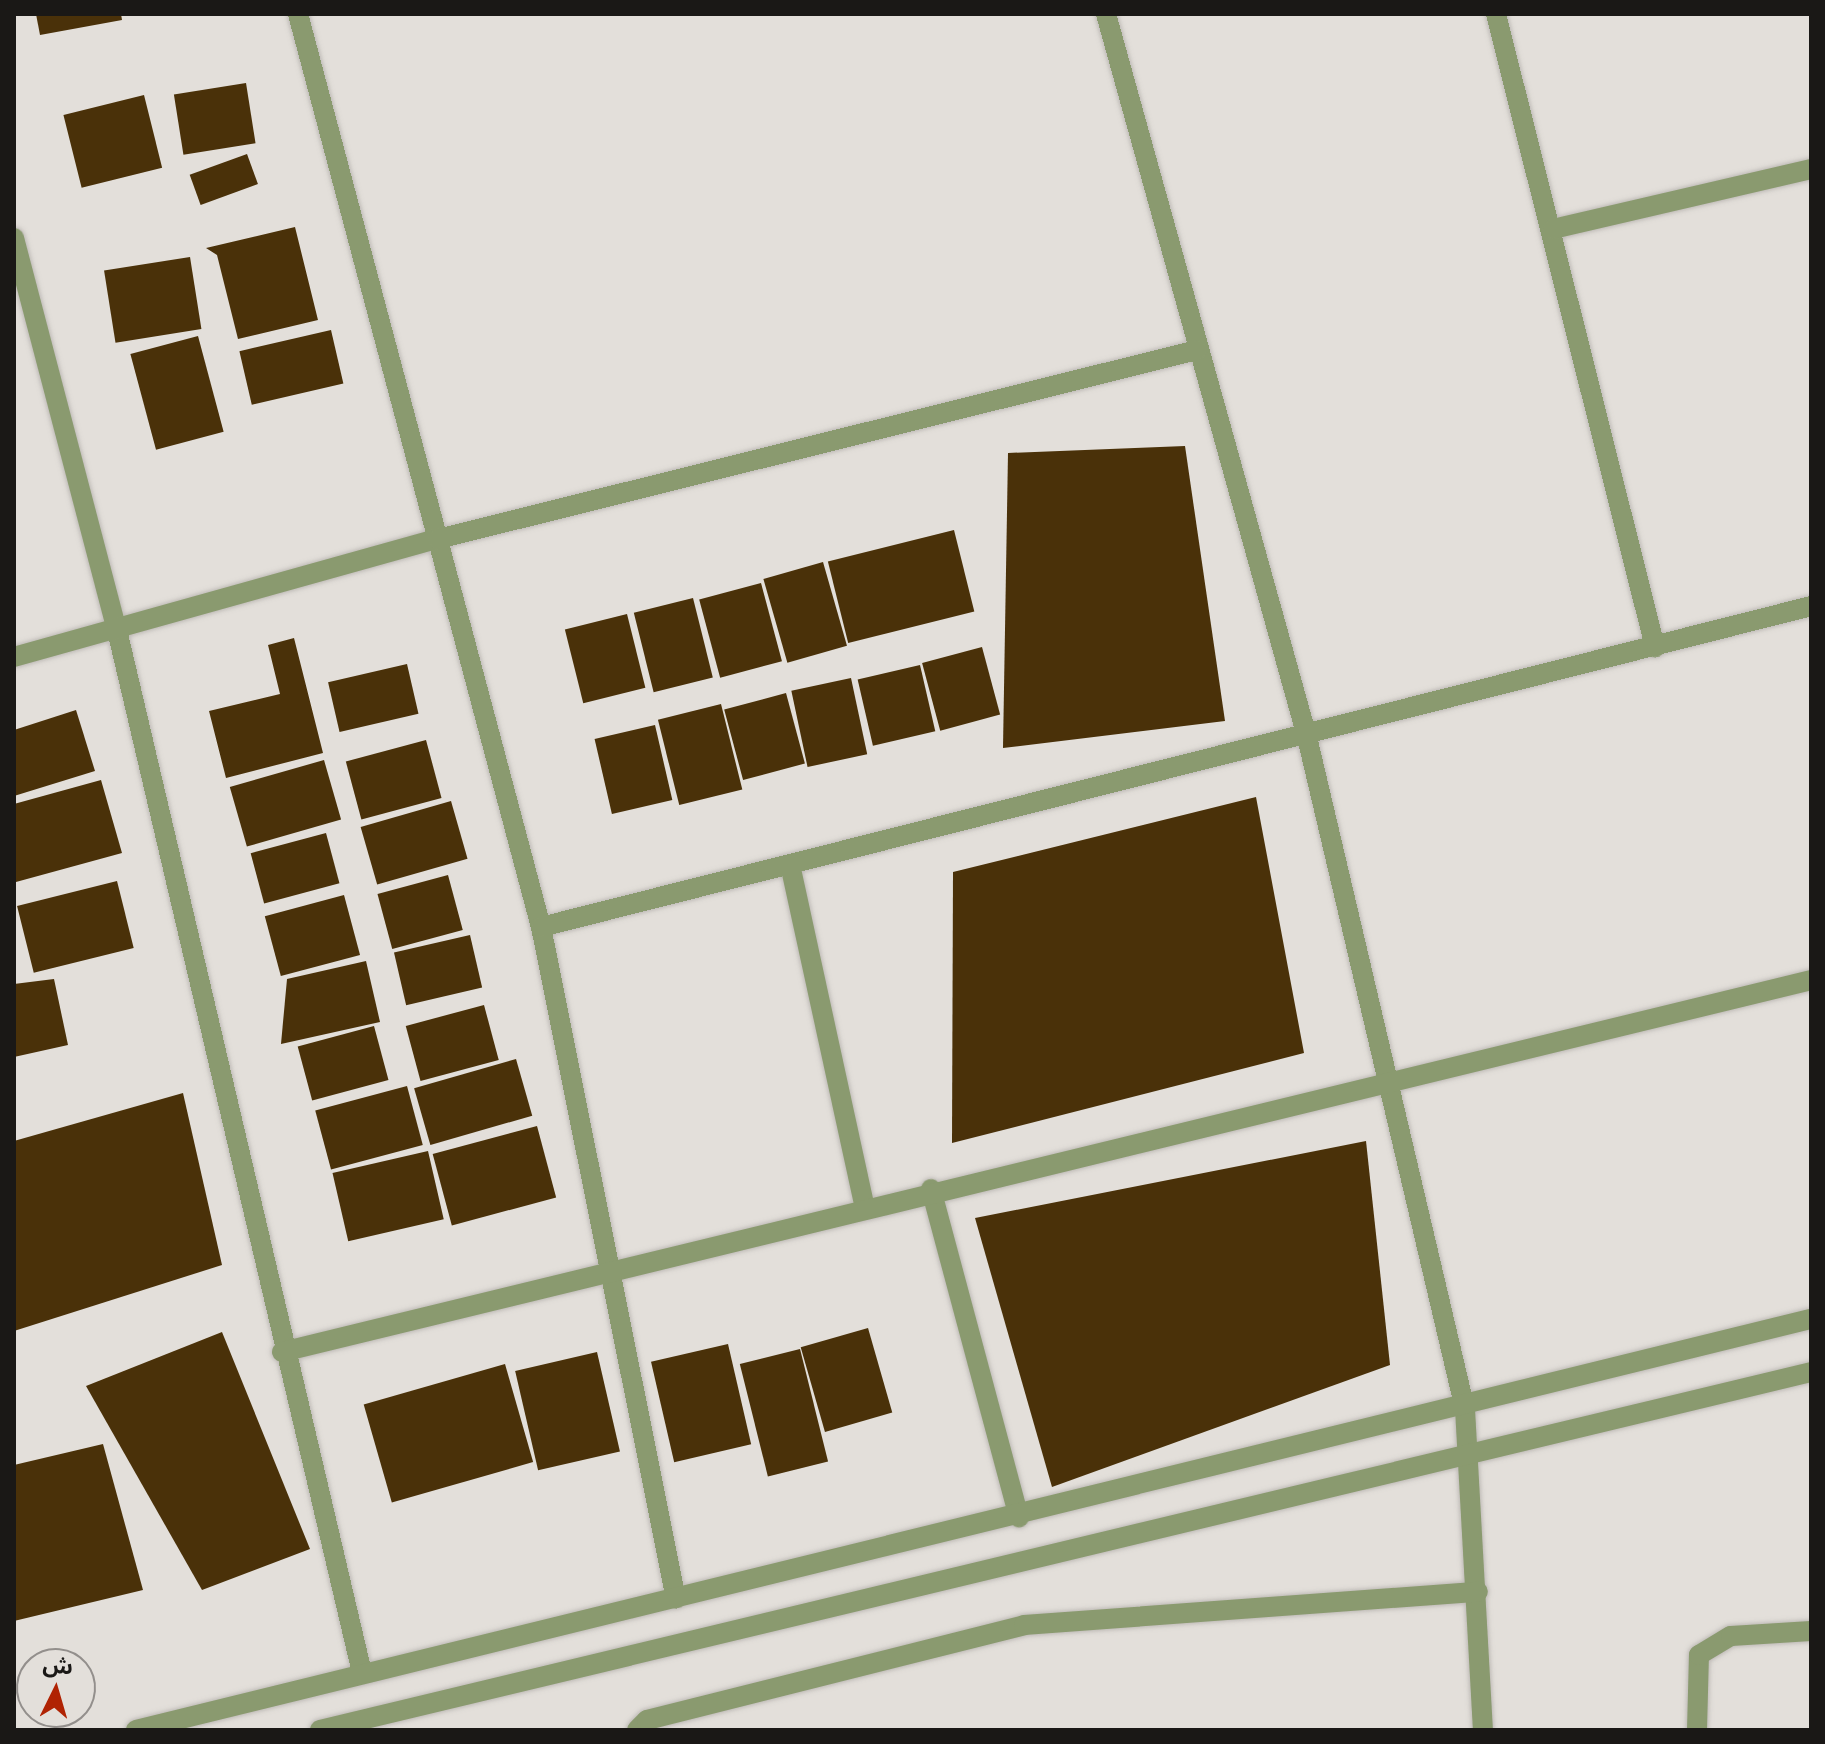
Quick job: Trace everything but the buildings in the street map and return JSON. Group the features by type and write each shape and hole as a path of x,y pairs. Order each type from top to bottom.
{"street":[{"path":"298,14 541,927 616,1275 676,1599"},
{"path":"1106,14 1307,737 1465,1409 1472,1458 1483,1730"},
{"path":"1496,14 1553,229 1655,647"},
{"path":"1553,229 1811,169"},
{"path":"14,238 117,630 282,1352 362,1673"},
{"path":"14,657 438,539 1197,350"},
{"path":"541,927 791,869 1811,606"},
{"path":"791,869 864,1205"},
{"path":"282,1352 616,1275 864,1205 1389,1083 1811,980"},
{"path":"931,1189 1019,1517"},
{"path":"136,1730 1465,1409 1811,1319"},
{"path":"320,1730 1472,1458 1811,1372"},
{"path":"637,1730 647,1720 1024,1625 1478,1592"},
{"path":"1697,1730 1699,1655 1731,1636 1811,1631"}]}
